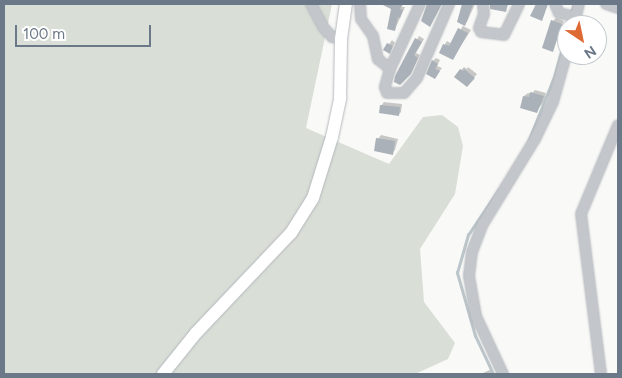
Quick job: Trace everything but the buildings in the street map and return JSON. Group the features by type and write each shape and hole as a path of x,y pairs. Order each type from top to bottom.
{"main road":[{"path":"163,374 196,333 291,234 313,198 332,137 340,98 341,39 346,4"}],"street":[{"path":"312,4 324,28 332,37 341,39"},
{"path":"360,4 361,19 373,36 378,59 390,69"},
{"path":"420,4 390,69 385,87 387,93 404,93 417,78 449,4"},
{"path":"482,4 484,14 479,28 481,32 484,34 504,35 519,4"},
{"path":"555,4 561,15"},
{"path":"606,4 618,8"},
{"path":"503,374 476,316 469,276 472,252 483,224 535,139 554,102 564,65"},
{"path":"600,374 581,214 618,125"}],"shaded area":[{"path":"4,4 332,4 306,128 389,164 423,117 442,115 458,127 463,146 455,194 420,249 424,302 455,343 448,359 415,374 4,374"}],"waterway":[{"path":"571,12 574,4"},
{"path":"528,142 557,65"},
{"path":"493,374 475,336 457,273 468,235 499,189"}]}
